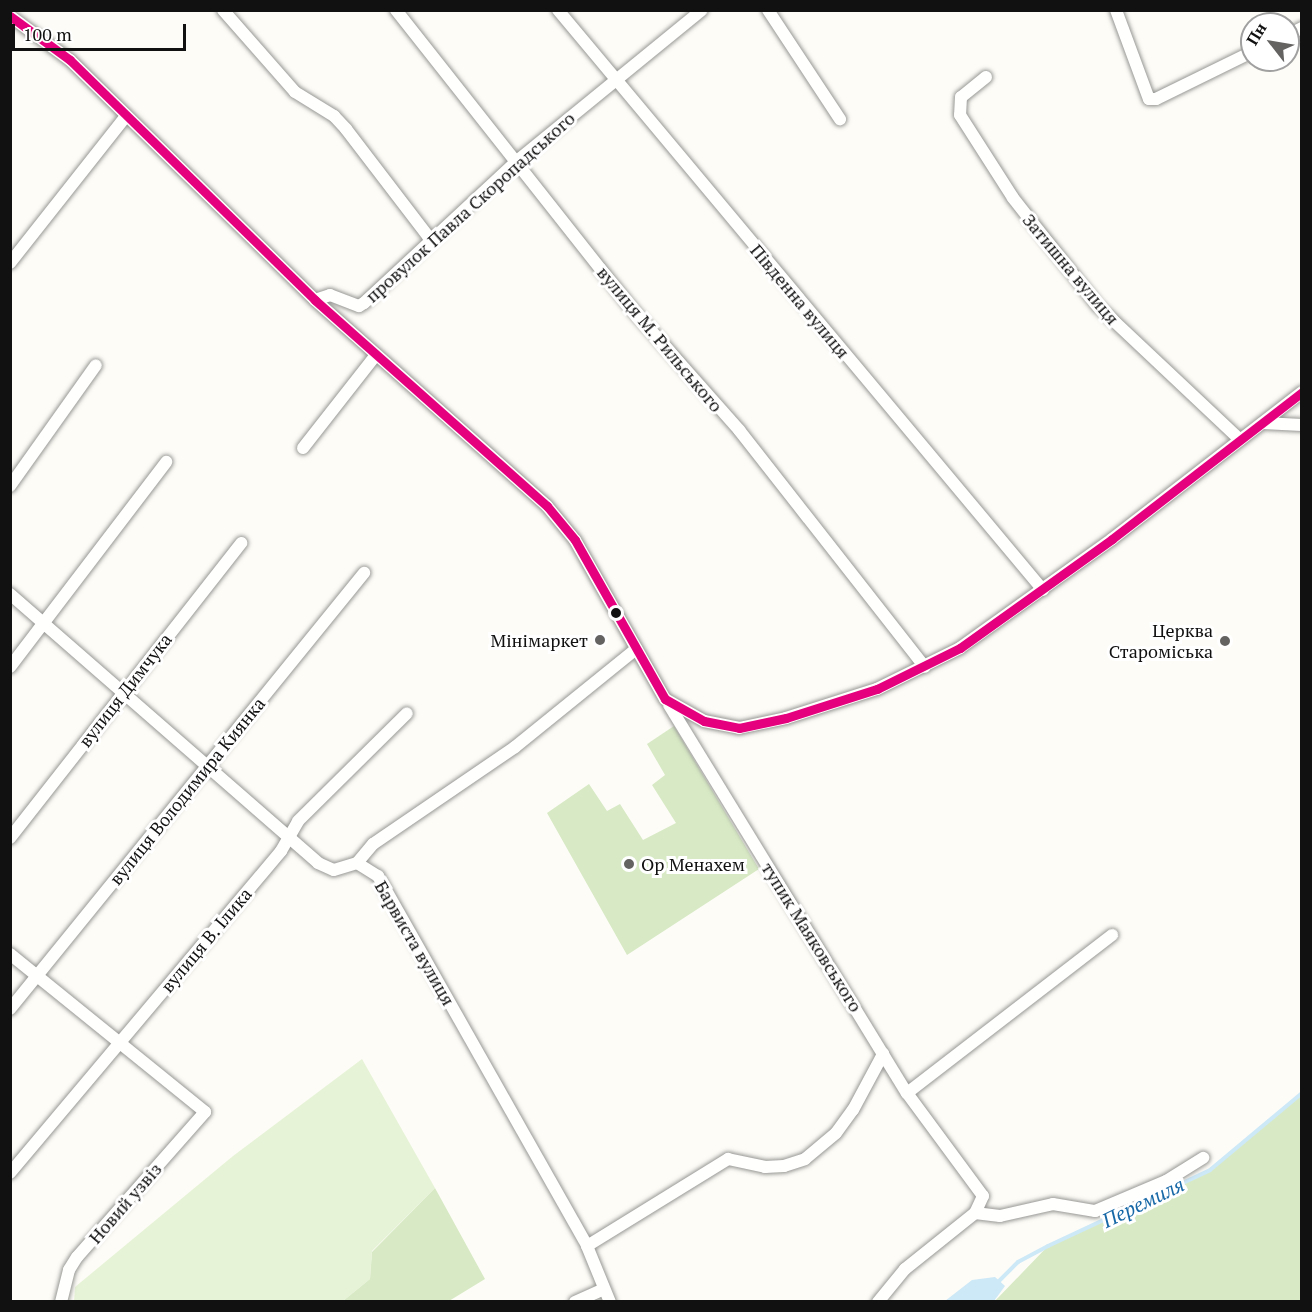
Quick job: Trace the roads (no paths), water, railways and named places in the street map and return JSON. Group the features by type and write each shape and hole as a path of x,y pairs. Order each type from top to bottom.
{"street":[{"path":"223,10 295,92 334,116 346,129 431,240"},
{"name":"вулиця М. Рильського","path":"396,10 518,160 632,309 739,430 925,667"},
{"name":"Південна вулиця","path":"558,10 614,81 1043,590"},
{"name":"провулок Павла Скоропадського","path":"315,300 330,295 358,306 364,303 518,160 702,10"},
{"path":"768,10 840,119"},
{"path":"1116,10 1149,99 1156,99 1240,58"},
{"name":"тупик Маяковського","path":"10,16 70,60 315,300 561,521 665,699 907,1093 983,1196 975,1213"},
{"name":"Затишна вулиця","path":"986,77 961,97 960,116 1013,198 1098,306 1240,440"},
{"path":"10,263 126,116"},
{"path":"303,448 376,355"},
{"path":"10,486 96,365"},
{"path":"665,699 684,712 712,724 760,726 877,689 925,667 960,648 1043,590 1302,392"},
{"path":"1263,423 1302,425"},
{"path":"10,667 45,624 166,462"},
{"name":"вулиця Димчука","path":"10,838 122,692 241,543"},
{"name":"вулиця Володимира Киянка","path":"10,1009 364,573"},
{"path":"10,594 327,868 344,868 357,863 373,844 515,747 636,649"},
{"name":"вулиця В. Ілика","path":"10,1173 289,836 298,821 350,766 407,713"},
{"name":"Барвиста вулиця","path":"357,863 378,876 587,1246 602,1290 610,1302"},
{"path":"907,1093 1112,935"},
{"path":"10,954 119,1043"},
{"name":"Новий узвіз","path":"61,1302 66,1277 77,1257 205,1112 119,1043"},
{"path":"587,1246 728,1159 765,1167 784,1166 805,1159 836,1133 853,1110 883,1054"},
{"path":"878,1302 905,1269 975,1213 1000,1216 1053,1204 1095,1211 1166,1181 1203,1158"},
{"path":"575,1302 602,1290"}],"water":[{"path":"995,1277 1005,1286 994,1301 945,1301 972,1280"}],"waterway":[{"name":"Перемиля","path":"997,1283 1018,1262 1048,1246 1210,1170 1302,1093"}],"place":[{"name":"Мінімаркет","path":"600,640"},
{"name":"Церква Староміська","path":"1225,641"},
{"name":"Ор Менахем","path":"629,864"}]}
